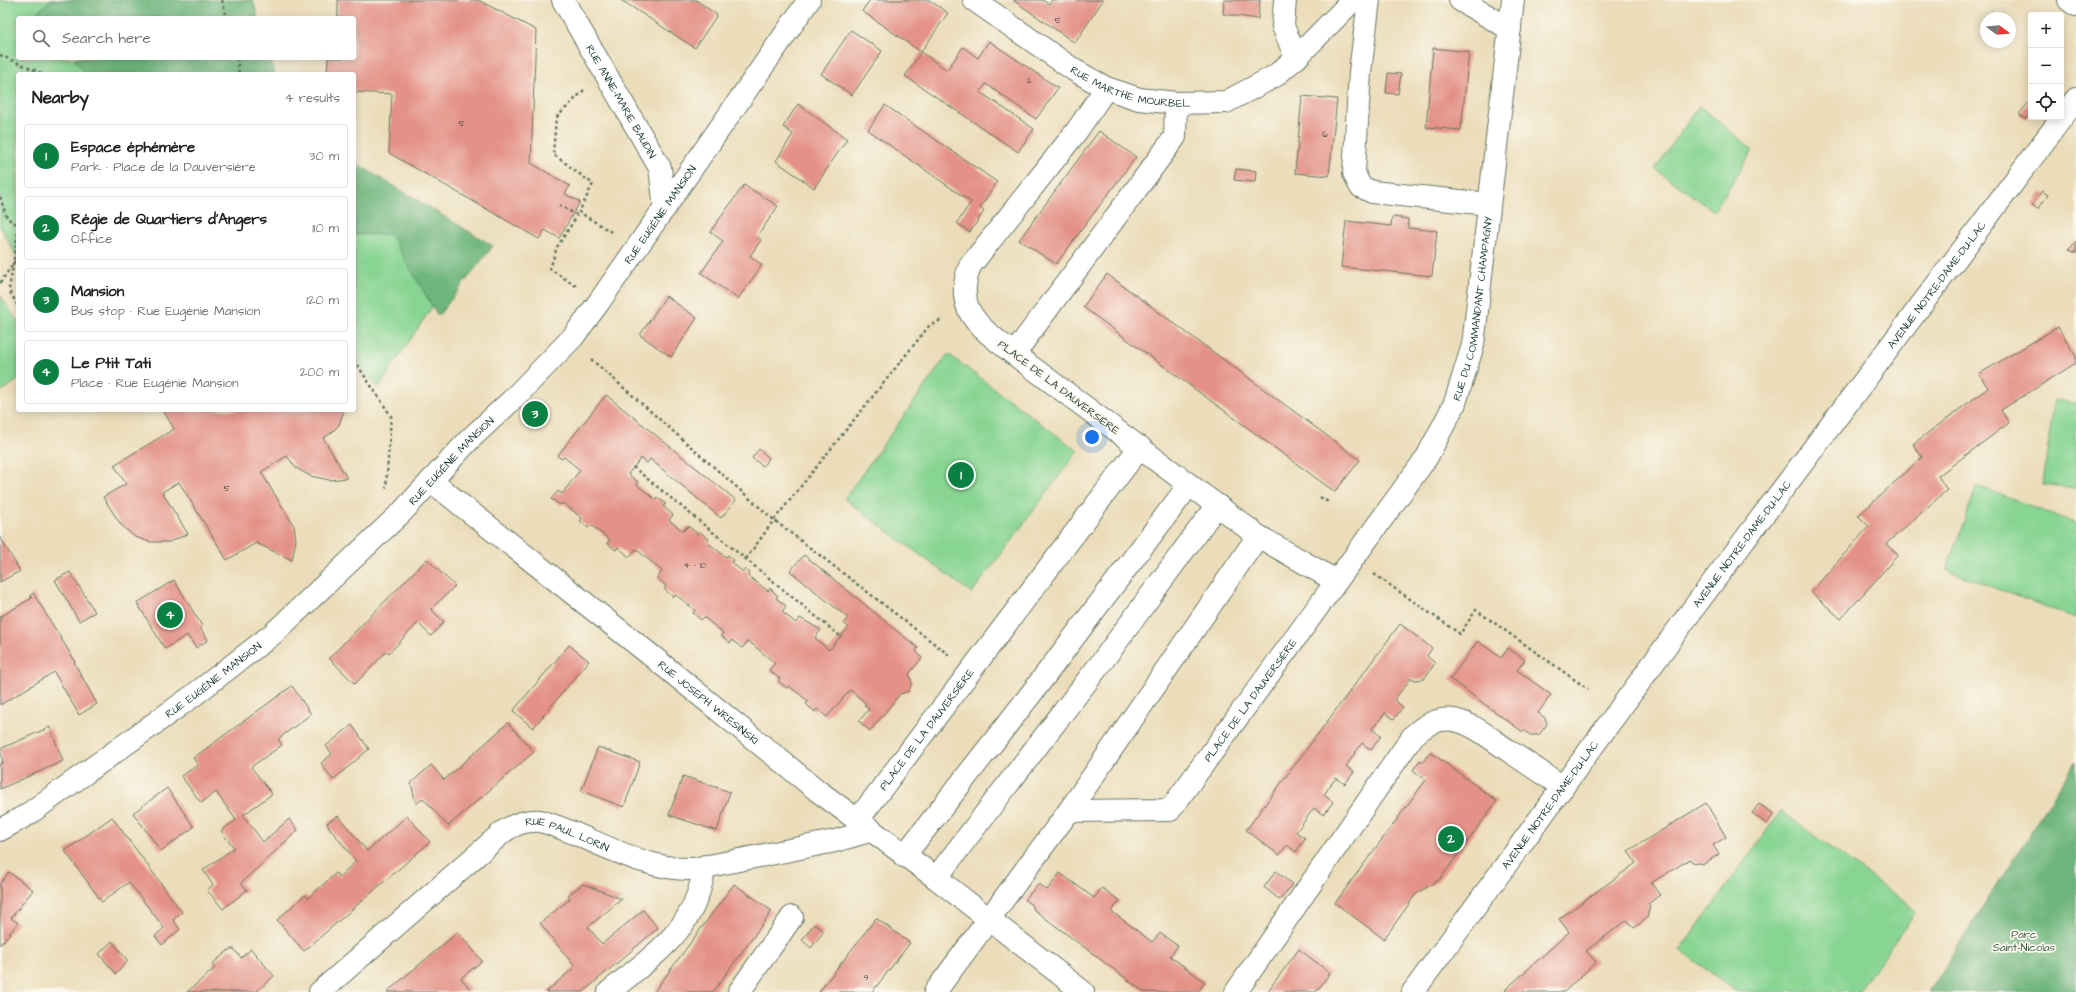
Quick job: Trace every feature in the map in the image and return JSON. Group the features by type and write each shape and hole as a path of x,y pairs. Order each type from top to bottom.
{"street":[{"name":"RUE ANNE-MARIE BAUDIN","path":"562,0 660,168 665,208"},
{"name":"RUE EUGÉNIE MANSION","path":"0,830 27,815 194,696 274,633 402,512 573,337 600,302 809,0"},
{"name":"RUE MARTHE MOURBEL","path":"974,0 1074,70 1106,88 1139,99 1176,103 1226,102 1275,76 1296,58 1353,0"},
{"path":"1285,0 1283,26 1296,58"},
{"path":"1369,0 1360,72 1354,173 1360,186 1372,192 1489,204"},
{"path":"1460,0 1510,29"},
{"name":"RUE DU COMMANDANT CHAMPAGNY","path":"1336,581 1427,457 1456,403 1473,345 1513,0"},
{"path":"2069,0 2076,5"},
{"name":"PLACE DE LA DAUVERSIÈRE","path":"1069,811 1170,810 1336,581 1258,536 1014,354 979,326 966,306 964,280 970,266 1076,132 1106,88"},
{"name":"AVENUE NOTRE-DAME-DU-LAC","path":"1413,992 1528,832 1563,787 1703,595 2076,98"},
{"path":"1014,354 1175,137 1176,103"},
{"name":"PLACE DE LA DAUVERSIÈRE","path":"863,826 1140,447"},
{"name":"RUE JOSEPH WRESINSKI","path":"431,481 863,826 936,878 1083,992"},
{"path":"904,856 1031,694 1190,485"},
{"path":"936,878 1104,659 1217,505"},
{"path":"934,992 1069,811 1258,536"},
{"path":"1236,992 1413,736 1422,728 1433,722 1445,719 1467,723 1563,787"},
{"name":"RUE PAUL LORIN","path":"320,992 503,832 515,824 528,820 551,824 647,862 665,868 679,870 835,841 863,826"},
{"path":"609,992 670,939 689,916 701,887 705,866"},
{"path":"739,992 792,917"}],"path":[{"path":"222,0 226,16"},
{"path":"0,55 38,72"},
{"path":"237,60 239,72"},
{"path":"579,288 550,269 557,247 577,216 593,184 553,154 556,118 589,84"},
{"path":"0,197 7,218 16,224"},
{"path":"559,205 577,216"},
{"path":"579,212 613,233"},
{"path":"16,246 9,290 16,302"},
{"path":"0,282 16,260"},
{"path":"746,559 774,520 929,326 944,319 948,324"},
{"path":"590,358 774,520 954,659"},
{"path":"356,363 390,416 386,490"},
{"path":"633,467 840,636"},
{"path":"1320,497 1328,502"},
{"path":"1369,571 1460,634 1476,610 1588,689"}],"green space":[{"path":"0,0 201,0 211,16 16,16 16,60 238,60 246,72 16,72 16,255 0,227"},
{"path":"51,0 253,0 257,16 40,16 37,12"},
{"path":"75,60 271,60 274,72 84,72"},
{"path":"1699,106 1753,150 1714,211 1655,169"},
{"path":"356,163 493,246 438,316 390,234 356,235"},
{"path":"356,176 470,250 378,388 356,361"},
{"path":"0,295 16,319 16,381 0,392"},
{"path":"948,354 1078,451 972,593 844,499"},
{"path":"2054,400 2076,403 2076,488 2043,484"},
{"path":"1977,486 2076,523 2076,618 1946,570"},
{"name":"Parc Saint-Nicolas","path":"2076,761 2076,992 1929,992"},
{"path":"1781,811 1917,911 1858,992 1737,992 1680,950"}],"building":[{"path":"338,0 478,0 536,30 531,163 570,186 565,194 580,202 559,238 545,230 539,239 389,153 392,94 356,92 356,72 327,72 328,60 356,60 356,16 338,16"},
{"path":"621,0 696,0 717,15 695,48"},
{"path":"870,0 929,0 948,13 921,52 862,11"},
{"path":"1013,0 1042,0 1049,4 1052,0 1103,0 1075,43"},
{"path":"1224,0 1260,0 1258,19 1223,14"},
{"path":"851,30 882,51 852,95 821,74"},
{"path":"989,41 1058,88 1036,119 986,84 980,92 1034,129 1018,152 905,76 921,52 947,70 963,47 978,58"},
{"path":"1433,48 1469,52 1461,130 1426,127"},
{"path":"1388,73 1401,74 1398,94 1386,93"},
{"path":"1302,96 1337,99 1329,176 1295,173"},
{"path":"798,104 847,139 814,188 776,161 793,134 783,127"},
{"path":"2028,104 2028,116 2026,119 2019,114"},
{"path":"885,105 997,182 980,208 984,211 970,232 957,223 971,202 868,130"},
{"path":"1099,131 1136,157 1056,264 1019,240"},
{"path":"1236,169 1256,171 1255,182 1234,180"},
{"path":"744,185 778,206 757,237 761,240 750,256 762,265 738,299 701,273 723,241 710,232"},
{"path":"2042,191 2048,195 2038,209 2032,205"},
{"path":"1392,217 1408,219 1408,228 1437,231 1432,276 1341,267 1346,221 1391,226"},
{"path":"2076,241 2076,253 2069,250"},
{"path":"1107,274 1360,460 1335,492 1083,307"},
{"path":"666,296 697,318 671,357 640,335"},
{"path":"2058,327 2076,357 2076,363 2001,410 2009,423 1938,476 1947,490 1886,544 1898,555 1841,619 1811,592 1869,526 1858,516 1922,457 1913,444 1988,388 1979,374"},
{"path":"606,395 736,500 721,518 650,459 647,463 641,458 628,474 638,482 636,484 656,500 657,497 666,504 663,506 673,515 669,520 683,531 688,526 698,534 700,532 709,539 707,542 726,557 728,555 734,560 731,562 743,572 745,569 750,573 748,576 768,591 770,588 778,596 776,598 786,606 782,612 796,623 800,618 821,630 815,638 829,650 849,627 843,623 848,618 790,571 804,555 918,648 916,651 922,658 909,674 912,682 909,691 900,694 870,731 859,721 869,709 864,705 866,703 850,690 827,717 817,709 815,712 806,704 808,701 789,686 787,688 778,681 780,679 769,670 775,663 748,641 742,648 732,640 730,643 721,636 723,633 704,617 701,620 693,613 695,610 676,595 673,597 664,589 666,586 657,578 662,571 636,549 629,557 618,547 616,550 607,543 610,540 591,525 588,528 580,521 582,518 563,503 561,505 551,499 558,491 562,494 580,470 564,457 562,459 557,456"},
{"path":"164,412 343,412 339,425 330,434 323,438 347,478 330,480 310,476 296,468 287,456 261,472 294,526 296,540 292,560 256,543 227,560 179,482 162,492 188,534 169,542 150,542 135,537 121,525 103,497 126,484 114,465 174,429"},
{"path":"759,449 769,458 763,466 752,458"},
{"path":"0,537 20,571 0,582"},
{"path":"427,559 455,586 431,609 444,622 431,636 418,623 389,653 387,651 355,684 329,658"},
{"path":"70,572 95,612 79,621 55,580"},
{"path":"174,580 202,626 200,628 208,640 196,648 187,635 165,649 137,603"},
{"path":"33,593 75,661 74,662 97,704 79,715 54,672 0,705 0,617 32,598 30,596"},
{"path":"1400,624 1432,648 1427,656 1435,663 1424,679 1415,680 1411,678 1394,700 1403,707 1394,719 1385,713 1372,729 1381,736 1371,750 1362,743 1346,766 1354,772 1345,784 1336,778 1329,787 1324,795 1333,802 1323,815 1314,808 1296,832 1305,838 1296,852 1287,845 1279,855 1246,830"},
{"path":"1478,641 1501,658 1508,648 1525,660 1517,670 1551,695 1538,713 1545,718 1547,724 1539,735 1530,735 1524,730 1523,732 1450,679"},
{"path":"569,645 589,661 533,728 513,711"},
{"path":"292,686 311,714 278,739 282,745 251,767 272,794 243,815 263,842 289,819 298,830 241,883 247,890 223,909 207,890 213,885 203,870 234,848 221,831 236,820 216,792 201,803 181,776 198,765 193,758"},
{"path":"508,723 534,752 448,826 423,798 416,804 411,783 431,765 444,780"},
{"path":"352,725 369,749 333,780 321,763 332,754 326,746"},
{"path":"50,727 63,761 0,789 0,763 3,763 0,749"},
{"path":"598,747 640,762 624,807 581,791"},
{"path":"1430,752 1497,801 1440,879 1416,894 1384,939 1335,903 1426,780 1413,770 1420,760 1422,763"},
{"path":"683,776 730,792 717,831 669,815"},
{"path":"167,788 194,827 161,851 133,813"},
{"path":"1706,803 1726,837 1713,845 1719,854 1704,864 1692,862 1690,859 1651,883 1660,895 1648,904 1650,906 1647,918 1634,928 1627,920 1586,951 1596,962 1564,992 1507,992 1505,990 1569,932 1559,919 1636,863 1628,851"},
{"path":"1759,804 1774,814 1767,824 1752,813"},
{"path":"338,816 367,851 407,816 430,842 304,951 277,920 305,895 308,898 336,873 339,877 356,861 328,826 327,823"},
{"path":"112,817 182,912 173,920 180,929 162,945 155,936 164,928 129,882 102,902 65,851"},
{"path":"1276,871 1292,884 1280,900 1264,887"},
{"path":"9,872 33,890 11,918 18,923 0,945 0,884"},
{"path":"1060,873 1094,898 1102,888 1120,901 1111,911 1152,942 1160,933 1178,946 1170,956 1205,982 1198,992 1144,992 1033,909 1034,907 1025,900 1038,884 1047,890"},
{"path":"583,884 622,899 588,927 602,944 643,910 658,928 583,992 546,992 575,967 540,923 570,899 568,895"},
{"path":"734,884 772,911 713,992 654,992"},
{"path":"876,918 910,943 872,992 819,992"},
{"path":"814,924 824,931 811,948 802,940"},
{"path":"458,932 482,961 461,978 470,989 467,992 387,992"},
{"path":"112,941 128,961 116,974 99,954"},
{"path":"230,949 234,949 241,958 251,949 274,976 256,992 187,992 215,968 212,964"},
{"path":"1299,949 1330,973 1316,992 1267,992"}],"place":[{"name":"Mansion","path":"535,414"},
{"name":"Espace éphémère","path":"961,475"},
{"name":"Le Ptit Tati","path":"170,615"},
{"name":"Régie de Quartiers d’Angers","path":"1451,839"}]}
